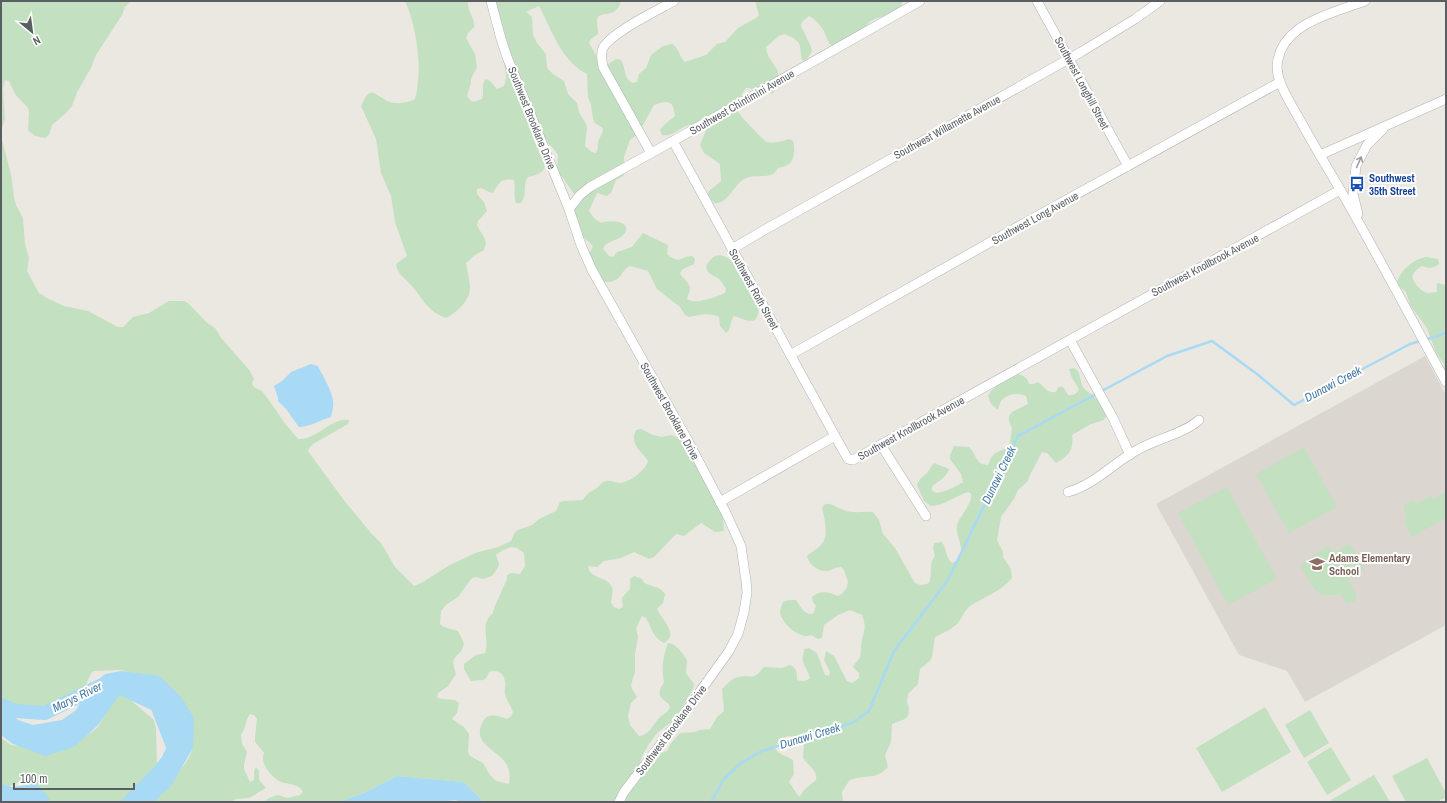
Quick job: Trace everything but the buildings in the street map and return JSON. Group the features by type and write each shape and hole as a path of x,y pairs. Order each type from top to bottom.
{"street":[{"name":"Southwest Brooklane Drive","path":"491,1 507,56 592,270 687,439 720,502 741,546 744,561 747,593 738,634 729,651 707,683 624,792 619,802"},
{"path":"651,153 603,67 602,53 603,48 611,38 674,1"},
{"name":"Southwest Chintimini Avenue","path":"569,209 580,195 590,187 920,1"},
{"name":"Southwest Longhill Street","path":"1037,1 1128,166"},
{"name":"Southwest Willamette Avenue","path":"732,250 766,228 1069,59 1135,19 1160,1"},
{"path":"1365,1 1306,24 1290,35 1279,56 1277,67 1280,82 1446,382"},
{"name":"Southwest Long Avenue","path":"790,355 1280,82"},
{"path":"1320,155 1446,99"},
{"path":"1361,227 1353,194 1356,166 1367,145 1388,125"},
{"name":"Southwest Roth Street","path":"673,141 835,436"},
{"name":"Southwest Knollbrook Avenue","path":"835,436 848,459 855,460 1340,190"},
{"path":"1070,340 1113,418 1130,455"},
{"path":"1068,492 1088,484 1137,449 1186,429 1199,420"},
{"path":"720,502 835,436"},
{"path":"881,445 926,516"}],"shaded area":[{"name":"Adams Elementary School","path":"1425,356 1446,395 1446,625 1305,702 1287,671 1239,655 1156,504"}],"green space":[{"path":"1,1 131,1 125,7 122,15 96,55 91,68 77,92 72,106 52,125 49,135 45,138 35,136 28,130 28,108 15,94 9,81 5,80 3,89 5,119 1,131"},
{"path":"405,1 468,1 474,27 468,33 466,38 475,54 477,67 471,79 467,96 473,102 482,99 483,84 486,79 490,81 497,89 504,86 506,77 503,59 506,41 505,34 502,24 490,1 621,1 619,7 615,11 600,15 598,17 598,34 591,39 589,43 601,64 605,66 616,59 621,60 626,76 633,83 637,82 639,74 646,68 651,55 663,46 672,44 675,46 685,62 706,55 717,44 725,42 738,28 759,15 755,1 903,1 900,7 893,14 876,18 856,36 836,45 830,44 821,27 809,16 802,22 801,26 812,51 807,59 803,61 798,42 784,34 779,36 766,47 767,54 778,72 779,77 777,84 773,93 766,93 746,88 740,99 738,111 751,127 767,142 770,143 789,139 793,141 794,154 792,161 785,166 778,168 771,175 748,177 740,182 727,198 719,203 714,203 708,196 708,192 721,181 720,164 704,153 700,145 708,125 688,125 672,134 662,135 660,130 675,116 671,104 663,102 654,105 638,134 630,140 624,157 624,175 616,180 611,193 607,196 597,193 589,211 594,218 601,223 614,221 622,223 626,229 625,233 621,237 605,245 603,249 609,256 613,257 617,252 632,247 643,233 668,245 667,254 670,257 678,260 692,256 695,259 694,264 683,269 680,273 690,287 687,299 691,301 701,301 725,293 726,289 722,283 719,279 709,273 706,267 715,256 718,255 728,258 731,261 737,268 743,280 754,291 759,310 757,317 752,321 733,316 729,330 726,333 720,326 719,317 715,315 707,314 689,317 685,315 680,307 657,289 648,271 630,266 626,268 614,281 604,282 589,254 593,246 580,234 572,220 577,198 557,169 558,155 539,135 538,118 532,110 532,128 534,139 544,161 545,166 543,170 538,174 528,177 526,180 524,196 521,203 516,203 514,180 503,180 493,193 481,188 477,189 477,194 484,202 487,211 478,221 477,225 486,242 484,250 475,255 466,263 470,285 468,297 458,310 446,318 429,308 412,286 400,274 397,268 396,264 407,256 395,222 391,196 381,173 376,139 361,106 364,99 370,93 394,103 409,102 415,99 419,63 416,36","holes":["539,6 563,53 570,61 587,74 588,97 593,119 595,123 603,128 596,153 592,152 585,146 587,129 586,124 579,112 577,103 568,94 564,81 547,68 546,54 537,43 533,35 532,17 526,12"]},
{"path":"1,136 11,174 16,205 23,218 25,244 29,258 27,271 39,293 64,306 88,311 118,327 123,327 133,317 149,313 169,301 184,301 188,303 206,322 215,328 222,339 250,371 254,379 252,383 254,387 262,391 298,439 312,436 337,422 349,420 348,424 313,444 308,451 343,499 381,543 395,567 414,586 448,566 475,553 498,547 511,541 515,532 518,530 532,525 539,519 556,511 560,502 583,500 603,482 610,481 619,483 627,481 636,475 647,465 648,461 635,443 634,435 636,430 641,429 653,435 662,437 671,435 684,440 685,449 699,467 723,517 724,531 715,532 701,523 684,536 676,534 654,557 649,559 634,552 621,558 604,561 597,567 588,566 591,573 610,583 613,591 611,603 614,607 619,609 623,607 622,598 629,590 630,579 634,576 642,579 644,583 661,589 665,594 663,603 657,609 670,631 668,639 664,643 660,641 653,632 646,618 642,616 636,628 638,637 635,654 635,672 631,685 637,697 631,703 628,716 630,725 639,736 646,734 660,717 670,708 669,704 661,697 660,694 660,689 664,682 663,662 668,643 677,647 687,660 686,673 694,684 693,689 675,719 657,733 649,744 642,756 639,768 643,770 648,770 657,756 667,751 671,743 680,733 710,729 717,717 724,711 722,689 736,678 743,676 754,676 764,667 782,668 790,665 794,667 796,671 797,680 801,681 810,678 803,662 804,649 809,648 817,653 825,675 829,676 830,672 824,660 826,651 834,656 847,681 852,683 859,678 859,673 853,667 861,654 865,628 862,615 850,610 838,615 824,625 822,638 818,639 811,635 802,635 792,630 784,621 780,612 783,602 788,600 796,600 805,612 813,614 816,606 812,597 818,593 825,592 838,596 842,594 847,587 848,582 844,570 841,567 828,571 817,569 812,565 807,556 824,541 826,535 822,508 825,504 851,512 873,512 879,520 883,534 895,548 915,583 921,585 926,584 929,583 931,566 935,556 933,548 934,543 942,542 948,558 952,563 956,561 959,556 961,550 957,526 969,504 971,494 968,492 945,503 931,506 924,501 917,485 934,463 949,469 945,477 932,486 932,491 937,493 941,492 951,489 963,482 961,474 950,459 954,446 969,447 978,461 984,465 988,465 994,454 1006,448 1010,443 1012,428 1009,421 1009,416 1012,412 1028,404 1026,396 1013,394 1001,401 998,410 991,404 988,396 1005,377 1012,374 1021,375 1025,377 1029,384 1038,382 1050,392 1056,392 1058,387 1063,387 1068,395 1072,395 1079,389 1072,378 1069,369 1074,368 1079,374 1083,387 1095,397 1106,416 1104,420 1091,424 1072,435 1070,452 1056,463 1047,453 1042,452 1028,481 1018,490 1014,499 1001,517 997,540 1003,552 1003,557 1011,569 1012,578 1003,587 970,606 955,626 935,637 932,657 930,661 920,669 918,684 908,694 908,716 905,719 892,724 891,742 885,755 888,767 883,772 874,776 849,781 842,792 843,802 484,802 463,782 397,776 362,794 338,802 264,802 269,798 278,795 287,798 300,795 303,792 299,787 277,780 267,770 263,761 264,753 255,742 257,719 254,715 250,714 241,735 242,744 247,752 244,769 250,782 254,780 254,771 256,767 259,771 259,780 266,788 249,798 236,799 231,802 142,802 181,769 191,753 192,745 141,676 121,670 93,671 81,695 72,703 53,710 30,714 9,714 1,712","holes":["511,547 517,548 524,553 525,566 520,574 511,573 507,575 507,579 493,613 487,622 485,653 476,655 464,664 464,669 471,681 484,680 489,672 492,671 500,672 503,676 506,696 513,712 507,719 495,716 489,716 486,718 480,728 480,735 486,746 503,759 507,765 510,774 509,784 496,781 490,775 483,763 470,756 468,752 469,734 464,727 452,719 457,713 459,703 455,700 441,699 437,697 438,693 448,686 456,674 453,662 464,643 458,631 444,627 440,624 441,611 447,604 458,597 471,579 475,577 483,579 492,576 499,564 496,555","787,736 796,737 804,743 803,758 816,773 816,780 805,789 799,797 789,782 794,774 793,760 779,753 775,748 779,741"]},
{"path":"1426,257 1438,259 1439,264 1431,268 1422,266 1414,272 1413,277 1417,286 1427,293 1437,292 1437,283 1446,285 1446,379 1444,364 1436,353 1427,328 1410,305 1406,292 1397,282 1401,273 1408,266 1421,258"},
{"path":"1304,447 1337,507 1289,533 1256,474"},
{"path":"1227,487 1277,579 1228,605 1178,513"},
{"path":"1446,492 1446,518 1412,537 1404,522 1407,516 1404,511 1405,504 1412,501 1417,503 1431,496 1432,499"},
{"path":"1350,544 1364,570 1348,579 1357,597 1355,601 1347,604 1341,595 1321,595 1314,588 1300,566 1328,545 1333,553"},
{"path":"121,692 154,720 156,729 157,764 128,802 48,802 36,787 28,782 24,781 8,786 1,786 1,738 11,745 19,746 86,736 97,728 102,720 99,706"},
{"path":"1265,707 1291,752 1222,792 1196,748"},
{"path":"1310,710 1329,743 1304,758 1285,725"},
{"path":"1331,747 1351,780 1327,795 1307,762"},
{"path":"1427,758 1446,793 1446,797 1437,802 1406,802 1392,776"},
{"path":"1374,775 1390,802 1332,802 1331,800"}],"water":[{"path":"311,364 318,366 331,392 333,409 331,417 299,427 278,401 274,386 282,381 291,372"},
{"path":"121,671 159,676 181,697 194,718 193,748 171,786 154,802 118,802 123,799 155,766 168,749 171,738 162,711 150,695 136,690 121,693 97,726 74,747 45,756 13,744 1,735 1,706 18,720 33,725 62,720 76,710 89,689 105,674"},
{"path":"397,776 463,782 484,802 460,802 456,800 439,802 338,802 362,794"},
{"path":"1,784 29,791 41,802 1,802"}],"waterway":[{"name":"Dunawi Creek","path":"1425,340 1446,333"},
{"name":"Dunawi Creek","path":"711,802 724,779 741,763 762,751 852,723 869,711 894,651 948,580 1018,436 1167,356 1212,341 1257,374 1294,405 1410,344 1420,341"},
{"name":"Marys River","path":"1,705 15,711 45,713 108,682 157,705 174,749 170,756"},
{"name":"Marys River","path":"1,796 34,791 43,802"}],"place":[{"name":"Southwest 35th Street","path":"1357,184"},
{"name":"Adams Elementary School","path":"1317,564"}]}
